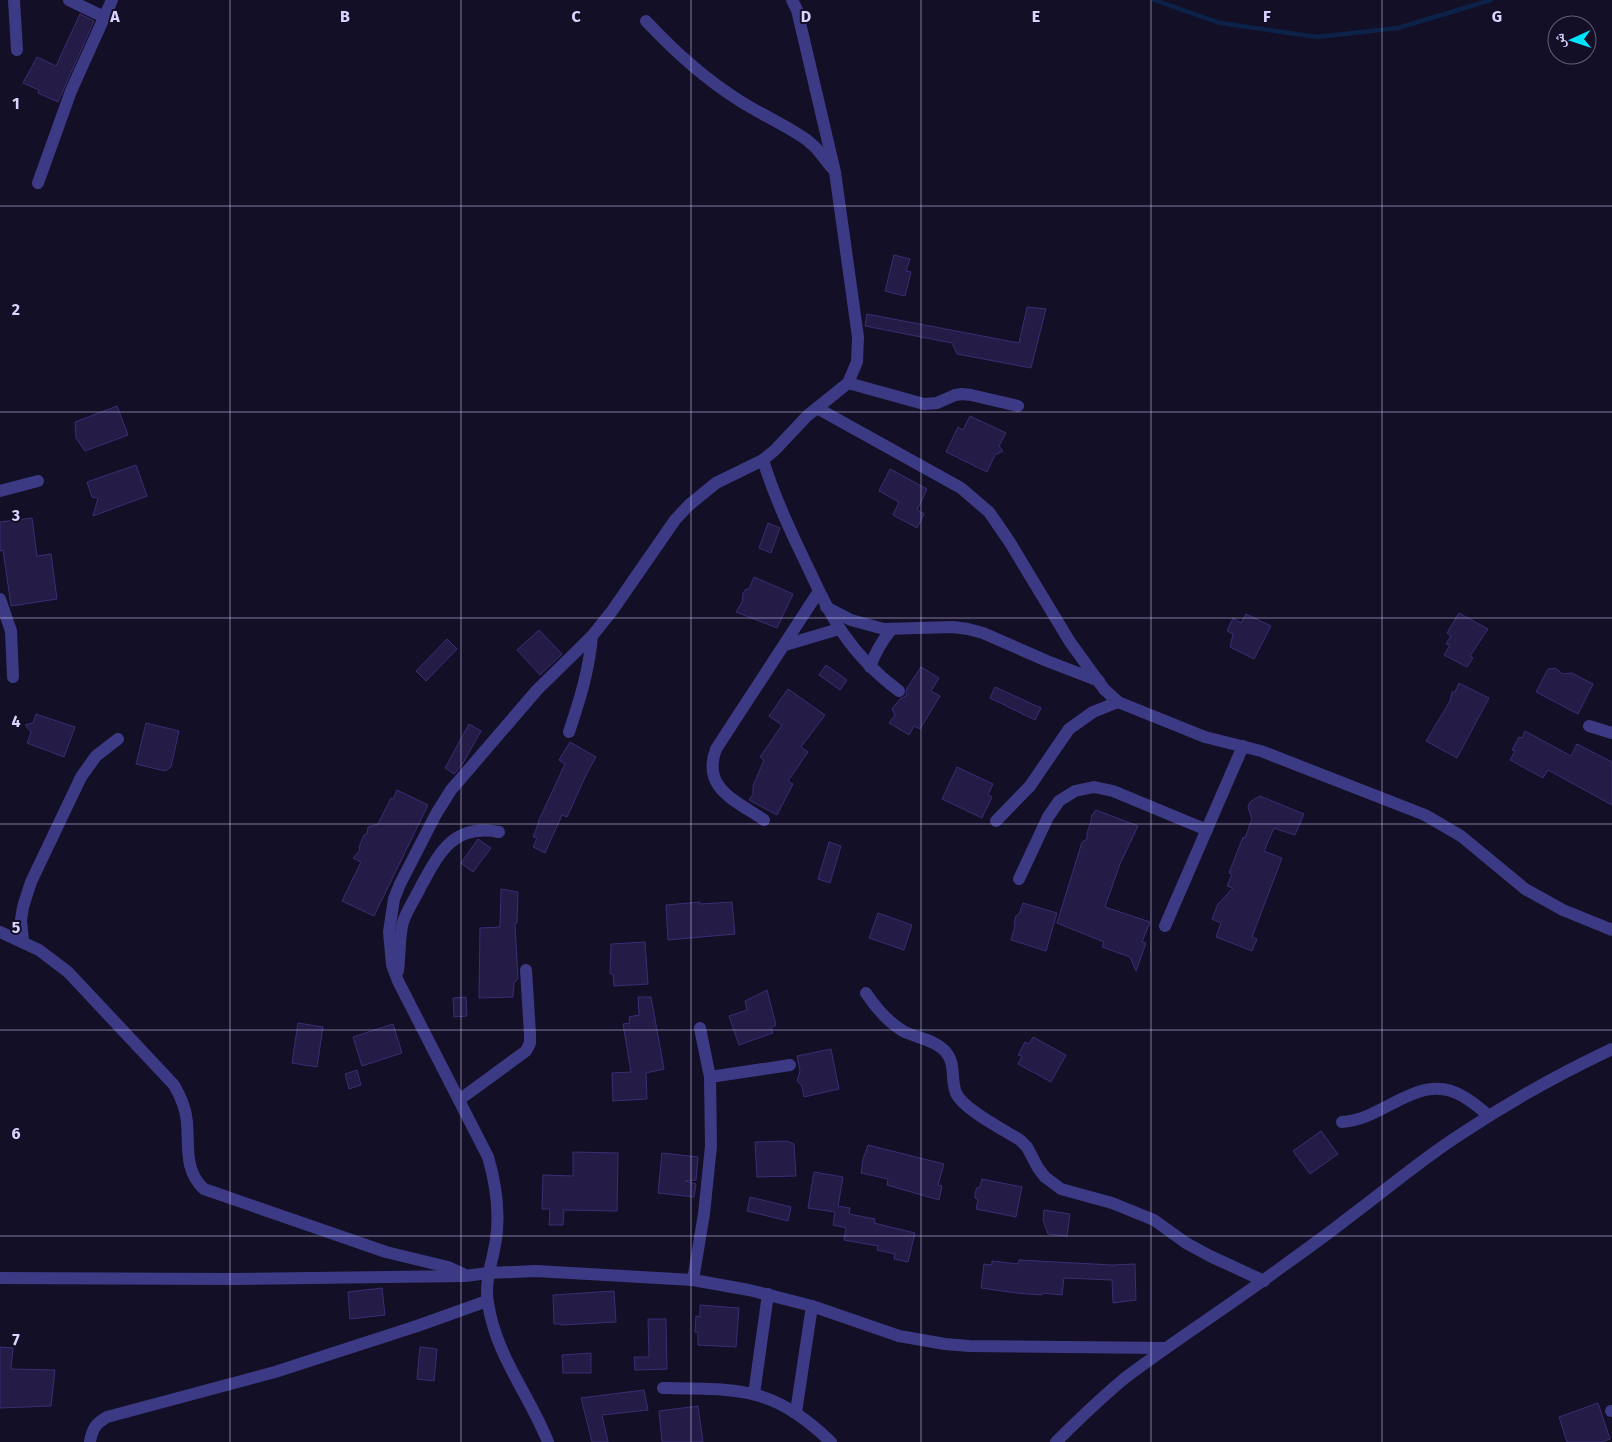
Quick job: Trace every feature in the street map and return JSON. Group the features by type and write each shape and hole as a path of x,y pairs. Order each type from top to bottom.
{"street":[{"path":"14,0 17,50"},
{"path":"69,0 104,17"},
{"path":"38,183 71,91 112,0"},
{"path":"548,1442 507,1363 492,1323 487,1301 488,1273 496,1238 498,1218 494,1177 488,1157 398,981 389,948 392,907 400,884 436,814 451,790 531,697 592,636 612,611 675,520 689,505 716,483 763,460 796,427 848,383 857,362 858,337 835,172 798,16 792,0"},
{"path":"646,21 672,48 712,82 741,102 808,140 835,172"},
{"path":"848,383 924,404 937,403 962,394 1018,406"},
{"path":"817,408 961,488 976,499 1000,526 1060,627 1110,697 1118,702 1205,737 1261,751 1425,815 1461,836 1525,889 1563,910 1612,930"},
{"path":"763,460 778,504 826,607 839,629 870,668 898,691"},
{"path":"0,491 38,481"},
{"path":"764,820 720,789 713,774 712,759 716,749 819,591"},
{"path":"0,600 11,631 13,677"},
{"path":"826,607 859,623 891,630 953,627 983,633 1047,661 1099,680"},
{"path":"785,645 839,629"},
{"path":"870,668 882,641 891,630"},
{"path":"569,732 584,688 590,662 592,636"},
{"path":"996,821 1030,786 1069,730 1093,712 1118,702"},
{"path":"1589,726 1612,733"},
{"path":"23,941 21,920 31,882 81,777 96,756 118,739"},
{"path":"1165,926 1243,746"},
{"path":"1019,878 1048,817 1059,801 1075,791 1094,787 1113,791 1206,830"},
{"path":"398,981 403,922 440,852 452,840 470,832 489,830 499,832"},
{"path":"2,931 39,950 68,972 174,1085 186,1112 190,1170 198,1183 204,1188 386,1252 448,1267 465,1276"},
{"path":"459,1100 526,1051 530,1043 526,970"},
{"path":"866,993 882,1014 903,1031 938,1045 948,1054 953,1066 955,1089 965,1105 1020,1140 1027,1147 1038,1168 1052,1184 1060,1189 1112,1204 1154,1220 1194,1248 1264,1280"},
{"path":"693,1280 704,1214 711,1146 710,1077 700,1028"},
{"path":"1056,1442 1124,1379 1165,1348 1264,1280 1404,1174 1489,1116 1570,1069 1612,1049"},
{"path":"710,1077 790,1065"},
{"path":"1342,1122 1364,1119 1408,1095 1436,1088 1450,1090 1464,1096 1489,1116"},
{"path":"0,1278 232,1280 465,1276 536,1271 693,1280 768,1294 812,1306 899,1336 945,1344 968,1346 1165,1348"},
{"path":"754,1394 768,1294"},
{"path":"90,1442 92,1431 98,1422 107,1417 284,1369 418,1326 487,1301"},
{"path":"796,1412 812,1306"},
{"path":"663,1388 728,1389 776,1401 811,1423 831,1442"}],"building":[{"path":"80,14 94,21 58,102 38,93 39,90 23,83 37,57 56,66"},
{"path":"894,255 910,259 906,271 911,272 905,296 885,291"},
{"path":"1027,307 1046,309 1031,368 957,354 952,343 865,326 867,314 1019,343"},
{"path":"117,406 128,435 85,451 76,438 75,422"},
{"path":"970,416 1006,433 999,446 1003,451 995,455 987,472 946,452 958,427 963,430"},
{"path":"136,465 147,496 93,516 98,498 92,497 87,482"},
{"path":"890,469 927,489 917,510 924,514 917,528 893,515 899,502 879,491"},
{"path":"32,518 37,556 51,554 57,599 11,606 3,550 0,551 0,522"},
{"path":"768,523 780,528 771,553 759,548"},
{"path":"754,577 793,594 777,628 736,612 742,602 743,593 746,589 749,589"},
{"path":"1459,613 1488,629 1470,656 1473,658 1467,667 1444,655 1450,645 1446,644 1451,636 1447,633"},
{"path":"1246,614 1271,626 1254,659 1230,647 1233,634 1227,631 1233,618 1241,623"},
{"path":"539,630 562,654 540,675 517,650"},
{"path":"447,639 457,649 426,681 416,671"},
{"path":"826,665 847,680 840,690 819,675"},
{"path":"921,667 939,678 931,691 940,696 920,729 914,726 909,735 889,723 895,715 892,709 900,699 906,696 907,688"},
{"path":"1555,668 1563,674 1572,673 1593,684 1578,714 1536,692 1548,669"},
{"path":"1459,683 1489,698 1457,758 1426,741 1450,701 1452,692 1455,692"},
{"path":"995,687 1041,708 1035,720 990,698"},
{"path":"788,689 825,715 801,747 808,752 788,781 793,784 777,815 749,800 753,794 753,786 764,760 760,757 782,725 769,716"},
{"path":"36,714 75,727 64,757 27,743 31,732 25,725 33,723"},
{"path":"146,723 179,731 171,767 165,771 136,764"},
{"path":"469,724 481,731 462,765 454,774 445,768"},
{"path":"1525,731 1571,756 1577,744 1612,762 1612,805 1548,770 1543,778 1510,760 1515,751 1512,750 1519,737 1522,738"},
{"path":"570,742 596,757 567,817 562,815 545,853 533,847 537,838 533,837 565,764 559,760"},
{"path":"957,767 993,784 988,795 992,797 982,818 942,799"},
{"path":"397,790 428,805 374,916 342,901 361,862 353,858 360,850 359,847 364,835 367,834 368,827 378,824"},
{"path":"1260,796 1304,814 1295,835 1274,828 1264,851 1282,858 1252,937 1257,939 1252,951 1216,937 1221,923 1212,919 1218,904 1233,888 1227,886 1232,874 1229,873 1252,819 1248,807 1250,802"},
{"path":"1096,810 1138,826 1120,864 1105,907 1150,922 1142,942 1146,943 1136,971 1130,957 1102,947 1104,942 1057,923 1082,842 1087,839 1092,815"},
{"path":"478,839 491,848 473,872 461,863"},
{"path":"829,842 841,846 830,883 818,879"},
{"path":"501,889 518,892 517,923 515,924 518,979 514,983 513,997 479,998 480,928 500,927"},
{"path":"700,902 700,904 732,902 735,934 668,940 666,905"},
{"path":"1023,903 1057,913 1046,951 1011,940 1016,916 1019,914"},
{"path":"878,913 912,925 904,950 869,938"},
{"path":"645,942 648,984 614,986 613,974 610,974 611,944"},
{"path":"767,990 776,1025 771,1028 773,1033 739,1045 729,1016 747,1010 745,1001"},
{"path":"466,997 467,1016 454,1017 453,998"},
{"path":"638,997 651,997 664,1069 646,1073 647,1099 613,1101 612,1073 631,1072 623,1024 630,1023 629,1017 639,1015"},
{"path":"298,1023 323,1027 317,1067 292,1063"},
{"path":"393,1024 402,1053 362,1066 353,1037"},
{"path":"1033,1037 1066,1055 1051,1082 1018,1064 1022,1056 1018,1055 1025,1042 1029,1044"},
{"path":"831,1049 839,1089 804,1097 802,1086 797,1081 800,1071 797,1056"},
{"path":"357,1070 361,1085 349,1089 345,1074"},
{"path":"1321,1131 1338,1154 1310,1174 1293,1151"},
{"path":"787,1141 794,1144 796,1176 757,1177 755,1142"},
{"path":"868,1145 944,1164 938,1185 942,1186 939,1200 887,1185 888,1179 861,1173"},
{"path":"573,1152 618,1153 617,1211 564,1210 563,1225 549,1225 550,1209 542,1209 543,1175 573,1176"},
{"path":"662,1153 698,1157 696,1180 685,1181 696,1184 694,1197 658,1193"},
{"path":"814,1172 843,1177 838,1206 850,1208 849,1214 875,1219 874,1223 915,1233 908,1262 894,1259 895,1254 877,1250 878,1246 844,1240 846,1228 833,1225 835,1212 808,1208"},
{"path":"982,1179 1022,1187 1016,1217 976,1209 978,1200 975,1198 975,1193 977,1188 980,1187"},
{"path":"750,1197 791,1207 788,1221 747,1211"},
{"path":"1044,1210 1070,1214 1067,1236 1048,1234 1043,1220"},
{"path":"1019,1260 1112,1265 1135,1264 1136,1300 1113,1303 1112,1280 1064,1278 1062,1295 1016,1293 981,1288 984,1264 992,1265 992,1261 1018,1264"},
{"path":"382,1288 385,1315 350,1319 348,1292"},
{"path":"614,1291 616,1322 554,1324 553,1295"},
{"path":"700,1305 739,1308 736,1347 698,1345 698,1332 695,1332 696,1316 700,1317"},
{"path":"648,1319 666,1319 667,1369 635,1370 634,1357 649,1357"},
{"path":"0,1347 13,1348 11,1369 55,1370 51,1406 0,1408"},
{"path":"420,1347 437,1349 434,1381 417,1379"},
{"path":"591,1353 591,1373 563,1373 562,1355"},
{"path":"644,1390 648,1410 602,1415 608,1442 592,1442 581,1398"},
{"path":"1598,1403 1610,1439 1602,1442 1567,1442 1559,1417"},
{"path":"698,1406 703,1442 662,1442 659,1411"}],"waterway":[{"path":"1154,0 1220,23 1317,37 1398,28 1491,0"}]}
